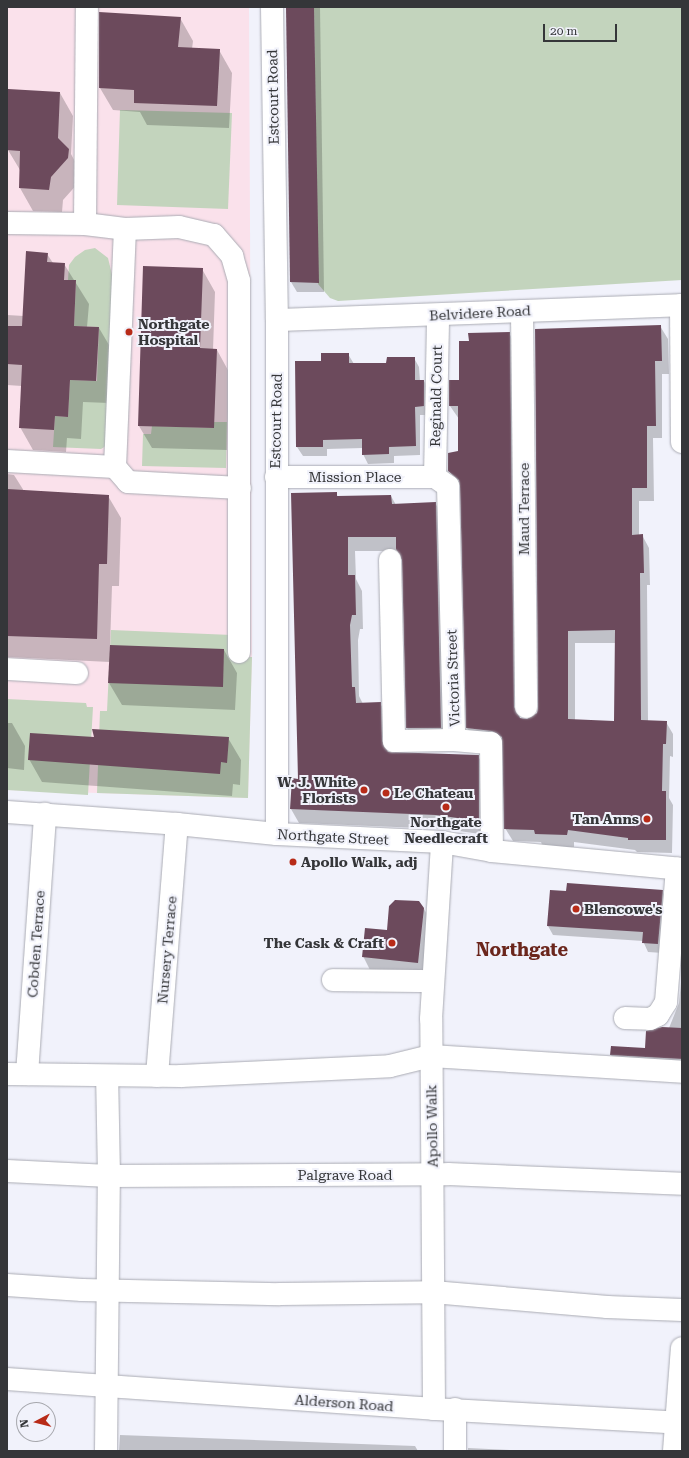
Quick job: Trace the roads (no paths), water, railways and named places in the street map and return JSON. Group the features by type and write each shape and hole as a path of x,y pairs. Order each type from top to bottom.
{"street":[{"path":"86,224 87,7"},
{"name":"Estcourt Road","path":"272,7 277,320 277,834"},
{"path":"7,223 86,224 125,229 179,228 214,235 232,256 239,281 239,652"},
{"path":"125,229 115,467 128,482 240,488"},
{"path":"682,305 682,442"},
{"name":"Belvidere Road","path":"277,320 682,305"},
{"name":"Maud Terrace","path":"522,311 526,707"},
{"name":"Reginald Court","path":"435,477 438,315"},
{"path":"7,461 115,467"},
{"name":"Mission Place","path":"276,477 435,477"},
{"name":"Victoria Street","path":"435,477 448,486 454,740 492,743 492,851"},
{"path":"390,560 394,741 454,740"},
{"path":"7,669 77,673"},
{"name":"Northgate Street","path":"7,812 177,824 277,834 442,842 492,851 679,868"},
{"name":"Cobden Terrace","path":"17,1074 45,814"},
{"name":"Nursery Terrace","path":"157,1076 177,824"},
{"name":"Apollo Walk","path":"442,842 432,981 431,1056 433,1292 444,1409 455,1451"},
{"path":"625,1018 650,1019 658,1015 666,1002 679,868"},
{"path":"333,980 432,981"},
{"path":"17,1074 157,1076 390,1066 431,1056 682,1072"},
{"path":"106,1451 108,1387 109,1176 107,1076"},
{"name":"Palgrave Road","path":"7,1171 109,1176 433,1174 682,1184"},
{"path":"7,1285 108,1290 280,1294 433,1292 607,1307 682,1310"},
{"path":"674,1451 679,1422 682,1348"},
{"name":"Alderson Road","path":"7,1379 444,1409 679,1422"}],"place":[{"name":"Northgate Hospital","path":"129,332"},
{"name":"W. J. White Florists","path":"364,790"},
{"name":"Le Chateau","path":"386,793"},
{"name":"Northgate Needlecraft","path":"446,807"},
{"name":"Tan Anns","path":"647,819"},
{"name":"Apollo Walk, adj","path":"293,862"},
{"name":"Blencowe's","path":"576,909"},
{"name":"The Cask & Craft","path":"392,943"}],"district":[{"name":"Northgate","path":"522,950"}]}
